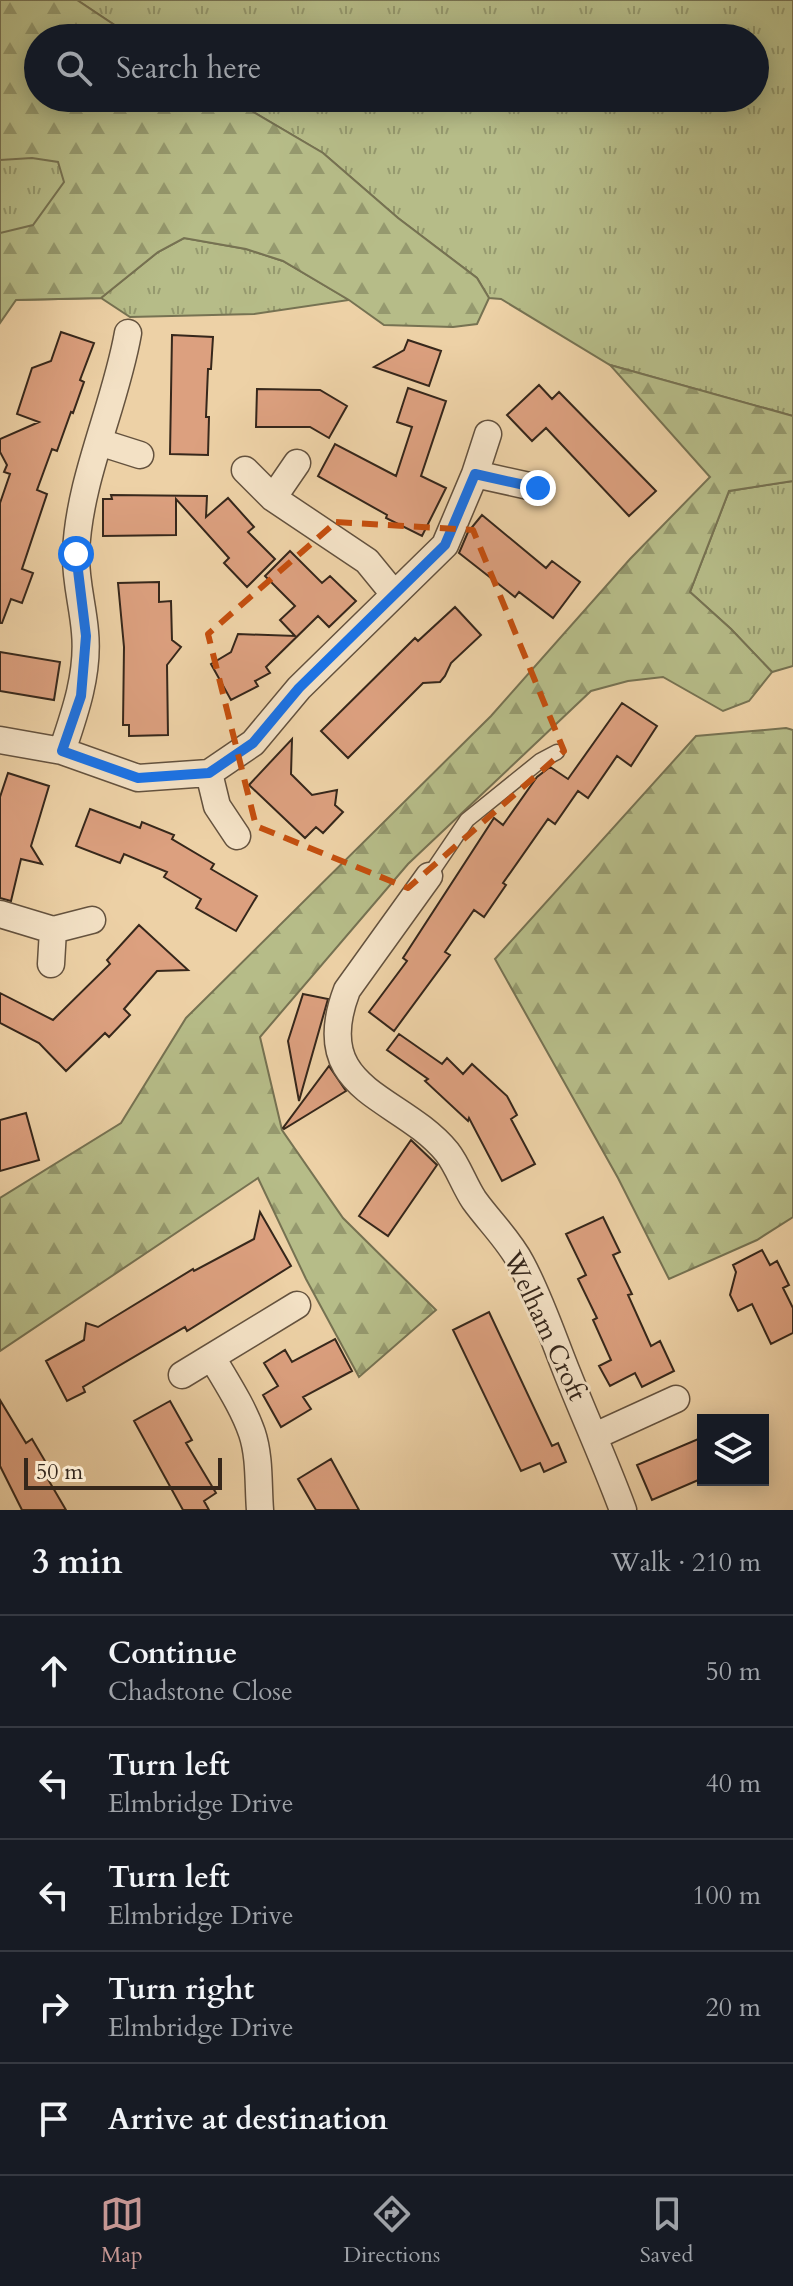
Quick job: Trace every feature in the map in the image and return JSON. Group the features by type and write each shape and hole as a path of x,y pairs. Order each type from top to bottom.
{"street":[{"path":"62,751 81,696 86,636 76,554 85,494 121,373 128,333"},
{"path":"0,740 62,751 138,778 209,773 253,743 299,688 445,545 488,434"},
{"path":"99,442 140,455"},
{"path":"273,498 297,463"},
{"path":"245,470 273,498 367,561 394,594"},
{"path":"475,474 538,488"},
{"path":"209,773 217,806 237,836"},
{"name":"Welham Croft","path":"429,876 347,990 340,1021 342,1059 357,1084 426,1132 449,1154 472,1197 520,1260 623,1510"},
{"path":"0,914 53,930 92,920"},
{"path":"51,964 53,930"},
{"path":"182,1375 213,1359 297,1305"},
{"path":"213,1359 242,1409 252,1434 258,1465 260,1510"},
{"path":"595,1436 676,1399"}],"lane":[{"path":"429,876 467,820 540,761 557,752"}],"highlighted area":[{"path":"336,522 473,530 564,751 408,888 256,826 208,634"}],"green space":[{"path":"0,0 32,157 68,155 102,297 158,252 184,238 246,249 283,261 349,300 254,314 130,317 101,298 16,300 0,307"},
{"path":"0,0 77,0 113,24 24,24 24,112 253,112 323,153 398,218 477,278 489,298 477,324 453,327 384,325 283,261 246,249 184,238 158,252 101,298 16,300 0,323 0,233 33,225 64,182 58,162 32,158 0,160"},
{"path":"77,0 793,0 793,416 610,365 501,299 489,298 477,278 398,218 323,153 253,112 769,112 769,24 113,24"},
{"path":"610,365 793,416 793,481 729,491 690,592 772,672 749,701 723,711 663,677 628,681 591,691 408,864 260,1037 282,1130 343,1218 436,1310 359,1377 306,1279 258,1178 0,1351 0,1198 121,1123 186,1018 491,716 630,559 710,477"},
{"path":"793,481 793,666 772,672 690,592 729,491"},
{"path":"786,728 793,730 793,1217 757,1240 669,1279 618,1178 495,959 696,736"}],"building":[{"path":"61,332 94,343 80,380 84,382 73,413 57,451 52,449 37,490 47,494 22,569 33,573 22,603 11,599 0,623 0,503 10,474 4,472 7,465 0,452 0,439 39,422 17,414 32,368 51,361"},
{"path":"172,335 213,337 211,369 208,369 208,455 170,454"},
{"path":"408,340 441,351 429,386 374,367 404,350"},
{"path":"539,385 552,399 559,392 656,491 629,516 546,428 532,441 507,415"},
{"path":"408,388 446,401 421,476 446,488 422,536 318,476 335,444 396,476 412,427 397,422"},
{"path":"257,389 320,390 347,406 329,438 310,427 256,427"},
{"path":"111,495 207,496 206,517 228,498 254,527 248,532 275,559 247,587 224,563 229,558 176,499 176,535 103,536 103,499 112,499"},
{"path":"482,515 546,568 552,561 580,582 553,618 519,592 515,597 459,553 468,532"},
{"path":"290,551 322,583 330,576 356,601 329,627 318,616 266,667 270,673 255,681 258,686 231,700 211,664 231,652 238,634 295,636 280,620 295,606 265,576"},
{"path":"159,582 159,602 171,601 172,640 181,647 167,665 168,735 129,736 129,725 123,725 124,647 118,583"},
{"path":"455,607 481,635 451,663 440,682 423,683 348,758 321,731 415,638 418,641"},
{"path":"0,652 60,662 54,700 0,691"},
{"path":"622,703 657,726 631,766 617,756 588,798 578,791 555,824 548,819 503,883 506,885 484,917 474,910 445,952 450,955 394,1031 369,1012 407,961 403,958 494,818 503,825 537,777 550,767 568,779"},
{"path":"292,739 291,774 312,795 337,790 335,805 343,812 323,833 316,827 305,838 249,785"},
{"path":"8,773 49,786 31,846 42,864 21,859 11,901 0,898 0,797"},
{"path":"90,809 140,828 142,822 174,835 172,839 214,864 211,869 257,896 236,931 196,908 201,899 164,877 167,872 124,854 120,863 76,846"},
{"path":"139,925 188,970 157,971 124,1009 130,1015 109,1037 105,1033 66,1071 39,1043 0,1023 0,993 53,1020 110,964 107,960"},
{"path":"303,994 328,999 299,1101 288,1041"},
{"path":"399,1034 442,1064 447,1058 463,1074 472,1064 507,1096 517,1115 511,1119 535,1164 502,1181 469,1118 468,1121 425,1081 428,1079 387,1050"},
{"path":"329,1066 346,1091 284,1129 283,1128"},
{"path":"26,1113 39,1160 0,1171 0,1120"},
{"path":"411,1140 437,1165 388,1236 359,1216"},
{"path":"260,1212 291,1266 187,1331 185,1327 83,1387 85,1392 67,1401 46,1361 84,1340 86,1323 98,1327 193,1269 254,1239"},
{"path":"603,1217 620,1252 613,1255 632,1294 628,1295 651,1346 660,1341 674,1371 642,1387 635,1373 610,1386 599,1366 611,1360 593,1320 597,1318 578,1279 586,1275 566,1234"},
{"path":"762,1250 770,1265 777,1261 789,1285 783,1288 793,1308 793,1333 771,1344 752,1304 738,1311 730,1295 736,1272 733,1265"},
{"path":"489,1312 552,1446 558,1443 566,1462 544,1472 540,1463 521,1471 453,1330"},
{"path":"335,1339 352,1371 303,1397 311,1409 281,1427 263,1395 278,1386 264,1363 285,1350 292,1362"},
{"path":"0,1400 26,1443 32,1439 45,1461 39,1464 66,1510 22,1510 0,1466"},
{"path":"170,1401 192,1440 186,1443 216,1493 204,1501 209,1510 183,1510 134,1421"},
{"path":"697,1440 697,1481 652,1500 637,1465"},
{"path":"331,1459 359,1510 316,1510 298,1479"}],"route":[{"path":"76,554 86,636 81,696 62,751 138,778 209,773 253,743 299,688 445,545 475,474 538,488"}]}
